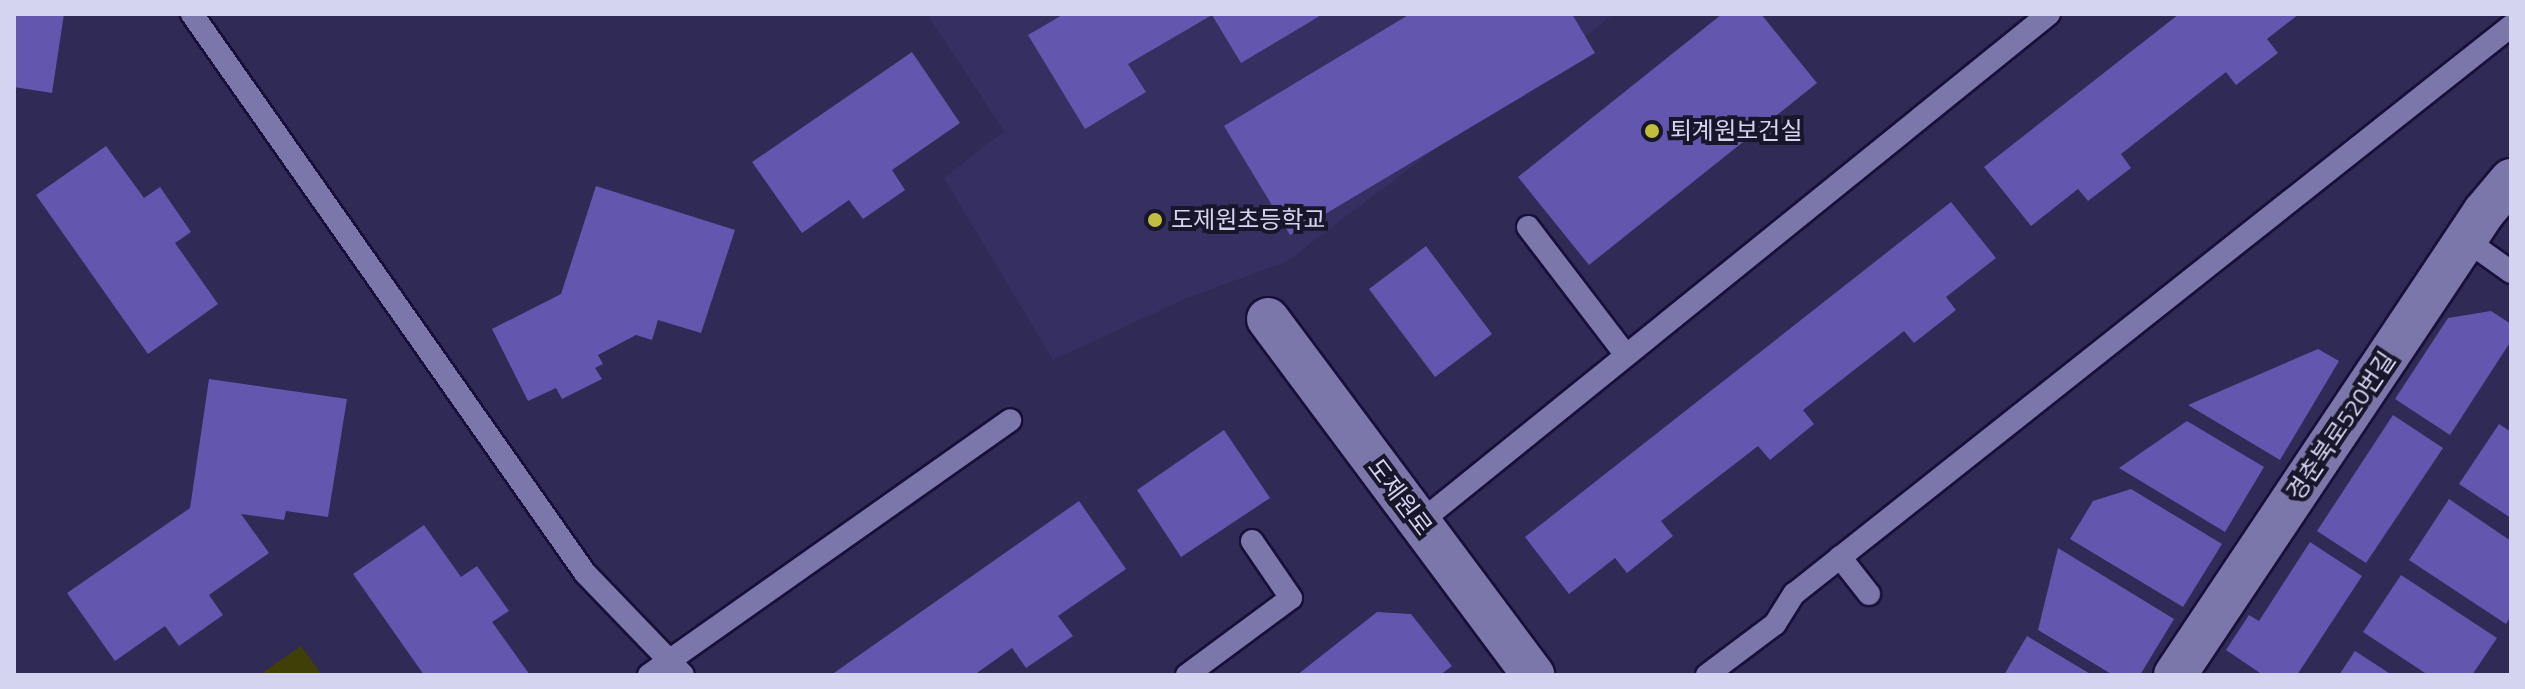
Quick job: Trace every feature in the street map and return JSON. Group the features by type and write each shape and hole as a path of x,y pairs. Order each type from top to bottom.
{"street":[{"name":"경춘북로520번길","path":"2175,675 2466,240 2511,180"},
{"name":"도제원로","path":"1268,319 1533,675"}],"lane":[{"path":"192,14 585,573 678,667"},
{"path":"1419,523 2049,14"},
{"path":"1712,674 1775,624 1794,594 2511,26"},
{"path":"1528,227 1626,355"},
{"path":"2466,240 2511,272"},
{"path":"649,675 678,667 1010,420"},
{"path":"1187,675 1291,598 1252,541"},
{"path":"1840,557 1869,594"}],"shaded area":[{"name":"도제원초등학교","path":"927,14 1614,14 1286,262 1187,298 1053,360 944,178 1004,131"},
{"path":"301,646 322,675 259,675"}],"building":[{"path":"14,14 64,14 52,93 14,87"},
{"path":"1064,14 1323,14 1241,63 1212,15 1128,64 1146,92 1085,129 1028,35"},
{"path":"1410,14 1572,14 1595,53 1290,235 1224,126"},
{"path":"1722,14 1761,14 1817,83 1589,265 1518,177"},
{"path":"2179,14 2299,14 2267,39 2278,53 2236,85 2226,72 2121,154 2131,168 2088,201 2078,189 2031,226 1984,167"},
{"path":"912,52 960,123 892,170 905,190 863,219 849,200 802,233 752,162"},
{"path":"106,146 144,198 160,187 191,232 175,243 218,304 148,354 36,195"},
{"path":"596,186 735,230 701,333 658,320 652,340 636,335 598,355 603,364 595,368 602,379 562,399 556,388 528,401 492,329 561,294"},
{"path":"1951,202 1996,258 1946,297 1956,310 1914,343 1904,331 1803,410 1814,424 1770,460 1758,446 1661,521 1673,536 1627,573 1615,558 1569,594 1525,537"},
{"path":"1426,246 1492,334 1435,377 1369,289"},
{"path":"2491,311 2511,324 2511,341 2450,435 2395,399 2448,318"},
{"path":"2318,349 2339,361 2280,460 2188,405"},
{"path":"209,379 347,399 328,517 286,511 284,520 241,514 269,553 209,595 223,615 179,646 165,626 115,661 67,593 190,508"},
{"path":"2393,415 2443,448 2366,563 2317,531"},
{"path":"2187,421 2264,467 2225,532 2119,468"},
{"path":"2499,424 2511,432 2511,518 2459,484"},
{"path":"1224,430 1270,498 1181,557 1137,490"},
{"path":"2131,489 2222,544 2183,607 2070,539 2093,501"},
{"path":"2449,499 2511,541 2511,616 2506,624 2409,560"},
{"path":"1079,501 1126,569 1058,616 1073,636 1026,668 1012,648 974,675 831,675"},
{"path":"424,525 461,577 477,566 509,611 492,622 530,675 424,675 353,574"},
{"path":"2310,542 2362,576 2297,675 2263,675 2226,650 2249,615 2259,621"},
{"path":"2058,548 2174,619 2140,675 2113,675 2038,630"},
{"path":"2401,575 2497,638 2472,675 2428,675 2363,632"},
{"path":"1377,612 1411,614 1452,666 1440,675 1297,675"},
{"path":"2027,636 2092,675 2004,675"},
{"path":"2355,651 2392,675 2339,675"}],"place":[{"name":"퇴계원보건실","path":"1652,131"},
{"name":"도제원초등학교","path":"1155,220"}]}
